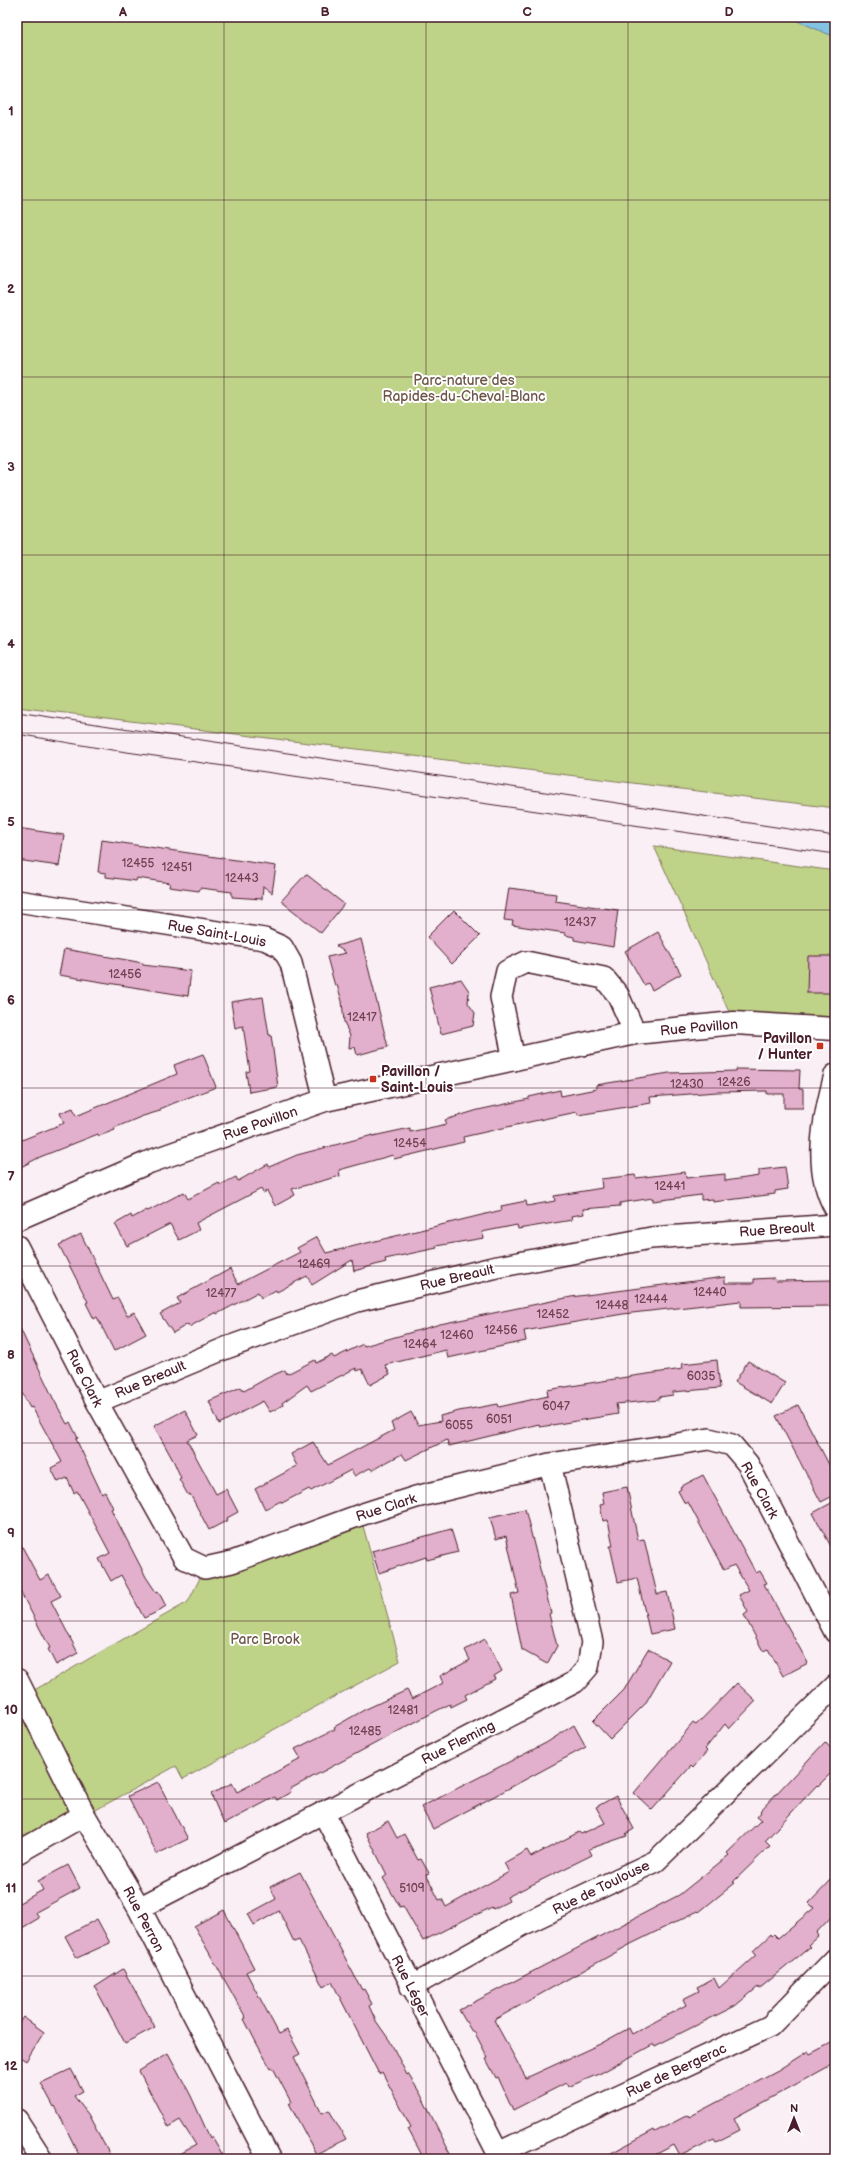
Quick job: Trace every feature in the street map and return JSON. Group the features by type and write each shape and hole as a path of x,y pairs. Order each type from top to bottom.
{"street":[{"name":"Rue Saint-Louis","path":"17,901 264,939 282,947 291,963 325,1100"},
{"path":"514,1060 501,997 506,971 526,962 604,978 618,995 635,1034"},
{"name":"Rue Pavillon","path":"17,1219 149,1162 325,1100 635,1034 734,1023 835,1029"},
{"path":"835,1075 825,1110 822,1157 827,1194 835,1208"},
{"name":"Rue Breault","path":"97,1402 226,1348 357,1301 497,1267 652,1238 835,1226"},
{"name":"Rue Clark","path":"17,1246 97,1402 184,1558 205,1568 232,1562 346,1520 416,1497 550,1464 710,1439 732,1445 748,1464 835,1632"},
{"name":"Rue Fleming","path":"139,1908 575,1682 588,1667 592,1642 550,1464"},
{"name":"Rue Perron","path":"17,1680 84,1815 139,1908 269,2159"},
{"name":"Rue de Toulouse","path":"411,1987 524,1924 656,1861 835,1686"},
{"name":"Rue Léger","path":"323,1812 411,1987 499,2156"},
{"path":"17,1853 84,1815"},
{"name":"Rue de Bergerac","path":"499,2156 770,2026 835,1959"},
{"path":"17,2120 42,2159"}],"green space":[{"name":"Parc-nature des Rapides-du-Cheval-Blanc","path":"17,17 835,17 835,808 17,707"},
{"path":"654,846 835,871 835,1029 734,1023"},
{"name":"Parc Brook","path":"360,1515 400,1661 183,1779 176,1766 17,1853 17,1700 188,1602 205,1568"}],"water":[{"path":"788,17 835,17 835,37"}],"building":[{"path":"17,828 64,835 59,866 17,860"},
{"path":"102,840 276,866 272,893 263,886 262,899 232,897 232,892 200,888 199,891 169,887 170,883 137,878 136,881 106,877 106,873 98,872"},
{"path":"306,874 344,904 321,933 281,901"},
{"path":"509,888 556,894 555,901 618,910 613,947 574,940 574,937 565,935 565,933 512,925 513,921 504,920"},
{"path":"454,910 480,936 452,964 427,937"},
{"path":"658,932 681,974 652,990 648,983 644,985 625,951"},
{"path":"361,939 388,1047 357,1055 355,1047 349,1048 350,1036 344,1022 342,1001 337,985 335,986 327,957 346,953 336,946"},
{"path":"64,949 143,963 143,965 191,971 188,996 59,975"},
{"path":"808,956 835,956 835,993 807,993"},
{"path":"461,979 469,991 468,1003 475,1013 473,1026 441,1034 429,987"},
{"path":"263,997 269,1035 271,1035 278,1087 249,1092 246,1072 250,1071 243,1026 235,1028 231,1002"},
{"path":"203,1054 216,1087 160,1109 160,1111 143,1116 114,1128 115,1130 99,1136 98,1134 40,1157 17,1169 17,1142 64,1123 60,1113 73,1108 76,1116 177,1074 174,1065"},
{"path":"736,1069 800,1070 799,1089 803,1089 803,1108 784,1108 784,1094 767,1094 767,1091 717,1092 650,1097 651,1103 578,1115 577,1112 534,1121 463,1137 464,1142 394,1159 393,1155 339,1170 340,1176 292,1189 295,1195 275,1206 267,1191 263,1193 261,1189 196,1223 199,1230 179,1240 170,1224 127,1246 115,1224 131,1215 132,1218 147,1210 148,1211 184,1192 188,1199 219,1183 220,1185 236,1177 238,1181 268,1164 269,1167 297,1155 373,1135 410,1128 410,1132 447,1124 445,1120 478,1110 529,1099 529,1097 560,1090 561,1096 596,1089 596,1085 669,1073 736,1071"},
{"path":"785,1167 788,1189 775,1191 775,1194 713,1202 713,1199 701,1200 701,1195 653,1201 653,1198 620,1203 620,1206 583,1209 584,1214 571,1216 572,1220 518,1229 517,1225 482,1232 484,1238 436,1246 437,1248 385,1259 386,1262 354,1271 352,1260 312,1285 307,1276 277,1292 276,1290 261,1298 258,1292 217,1314 216,1312 189,1327 188,1324 173,1333 160,1314 180,1303 177,1298 230,1269 238,1284 300,1252 297,1248 317,1237 326,1253 502,1210 501,1206 526,1201 527,1206 555,1201 554,1196 602,1188 601,1179 635,1175 636,1178 685,1172 686,1178 725,1174 725,1181 759,1176 759,1170"},
{"path":"81,1234 113,1300 118,1298 127,1316 134,1312 146,1334 114,1351 97,1317 94,1319 86,1303 88,1302 59,1245"},
{"path":"725,1277 725,1283 754,1283 754,1279 774,1278 776,1281 832,1280 832,1306 741,1307 741,1301 623,1314 524,1331 526,1341 448,1358 446,1350 385,1365 390,1374 370,1385 362,1369 357,1371 356,1368 311,1391 307,1385 282,1403 283,1405 270,1412 263,1401 219,1424 209,1401 241,1387 244,1391 285,1370 287,1374 315,1360 316,1363 332,1355 334,1358 363,1344 364,1346 440,1324 571,1297"},
{"path":"17,1322 53,1398 67,1424 70,1422 78,1438 76,1439 102,1494 105,1492 113,1508 111,1509 146,1577 156,1592 158,1591 166,1606 144,1618 121,1575 111,1581 99,1559 110,1553 77,1491 74,1493 67,1478 58,1482 51,1468 62,1462 32,1407 30,1408 17,1384"},
{"path":"717,1360 720,1388 673,1392 673,1395 659,1397 659,1400 616,1404 618,1414 540,1427 539,1424 449,1446 447,1440 406,1460 402,1454 372,1470 370,1468 354,1476 351,1470 311,1491 309,1489 282,1503 281,1501 265,1509 255,1489 297,1466 291,1454 313,1442 328,1465 394,1430 391,1423 411,1412 418,1425 441,1421 440,1416 459,1411 498,1404 499,1407 548,1396 547,1390 683,1369 682,1364"},
{"path":"748,1361 785,1383 772,1404 735,1382"},
{"path":"798,1405 835,1476 835,1495 821,1502 776,1416"},
{"path":"185,1410 198,1435 187,1440 216,1494 226,1489 238,1512 227,1518 228,1520 209,1530 190,1494 188,1495 179,1479 181,1478 174,1462 154,1426"},
{"path":"703,1475 756,1573 760,1571 767,1583 764,1584 808,1663 783,1676 768,1649 763,1651 744,1615 748,1612 739,1595 749,1590 734,1565 724,1570 688,1502 685,1504 678,1491 681,1489 680,1487"},
{"path":"627,1487 638,1540 644,1539 657,1594 667,1592 675,1629 650,1634 637,1578 618,1582 610,1546 613,1546 608,1520 603,1521 600,1505 604,1504 602,1492"},
{"path":"835,1501 835,1554 813,1513"},
{"path":"525,1509 551,1613 549,1614 557,1646 547,1664 522,1650 511,1595 519,1593 506,1536 496,1539 490,1517"},
{"path":"451,1529 458,1552 427,1560 426,1557 379,1573 372,1551"},
{"path":"17,1537 40,1580 49,1575 61,1596 51,1601 78,1653 56,1665 48,1649 50,1648 17,1585"},
{"path":"485,1639 502,1671 494,1676 495,1679 465,1695 467,1699 451,1707 450,1704 434,1712 290,1789 291,1792 277,1800 275,1797 224,1824 211,1794 232,1783 237,1792 301,1759 295,1749 335,1729 334,1727 364,1710 407,1690 412,1699 443,1683 440,1676 470,1660 465,1650"},
{"path":"648,1649 670,1661 645,1704 610,1739 593,1721 624,1690"},
{"path":"737,1683 756,1701 729,1729 725,1724 705,1749 707,1751 693,1768 691,1766 652,1810 634,1793 693,1723 696,1725"},
{"path":"574,1725 586,1747 433,1829 421,1807 546,1743"},
{"path":"825,1742 835,1753 835,1769 818,1786 817,1785 765,1841 770,1846 733,1882 735,1883 699,1912 698,1911 631,1944 494,2020 526,2078 600,2044 629,2028 632,2034 686,2005 683,1999 699,1991 697,1987 714,1978 719,1988 756,1955 753,1951 771,1934 772,1936 774,1934 778,1938 814,1908 809,1903 835,1876 835,1913 816,1933 818,1936 808,1945 810,1947 759,1989 758,1987 735,2006 655,2046 654,2044 601,2073 568,2087 566,2083 513,2110 498,2077 496,2078 486,2059 488,2058 474,2031 472,2032 459,2010 679,1895 729,1855 727,1853 761,1820 757,1817 761,1812 760,1811"},
{"path":"158,1782 188,1839 157,1854 128,1796"},
{"path":"616,1796 634,1829 626,1834 627,1836 589,1849 592,1855 507,1897 509,1901 493,1909 492,1907 476,1914 423,1941 403,1906 400,1907 383,1878 387,1875 366,1833 388,1821 397,1838 404,1834 418,1860 421,1859 429,1873 426,1874 439,1900 442,1899 446,1907 509,1872 504,1863 527,1850 531,1857 579,1832 581,1834 605,1823 596,1807"},
{"path":"68,1865 80,1888 36,1912 39,1918 17,1931 17,1904 43,1890 38,1881"},
{"path":"300,1872 362,1990 364,1989 372,2004 369,2006 376,2021 390,2041 407,2075 408,2074 420,2093 453,2159 424,2159 408,2129 411,2127 382,2072 379,2074 332,1982 323,1987 299,1940 294,1942 279,1911 254,1925 248,1914 276,1899 270,1887"},
{"path":"224,1910 254,1968 246,1972 279,2034 287,2030 300,2054 294,2057 322,2113 329,2110 346,2139 316,2154 289,2103 291,2102 273,2068 271,2069 258,2046 244,2019 246,2018 194,1926"},
{"path":"97,1919 110,1943 77,1958 65,1936"},
{"path":"123,1969 155,2027 125,2043 95,1987"},
{"path":"23,2017 44,2032 26,2061 17,2055 17,2026"},
{"path":"835,2041 835,2063 734,2118 740,2130 716,2142 714,2139 680,2156 674,2145 647,2159 600,2159 654,2130 655,2132 688,2115 689,2117 778,2070 808,2051 810,2054"},
{"path":"168,2053 191,2096 210,2138 212,2136 225,2159 171,2159 196,2145 180,2120 168,2127 139,2071"},
{"path":"71,2069 83,2091 74,2096 88,2114 112,2159 81,2159 55,2106 54,2107 41,2083"}],"tram line":[{"path":"17,712 835,836"},
{"path":"17,734 99,748 835,854"}],"place":[{"name":"Pavillon / Hunter","path":"820,1046"},
{"name":"Pavillon / Saint-Louis","path":"373,1079"}]}
